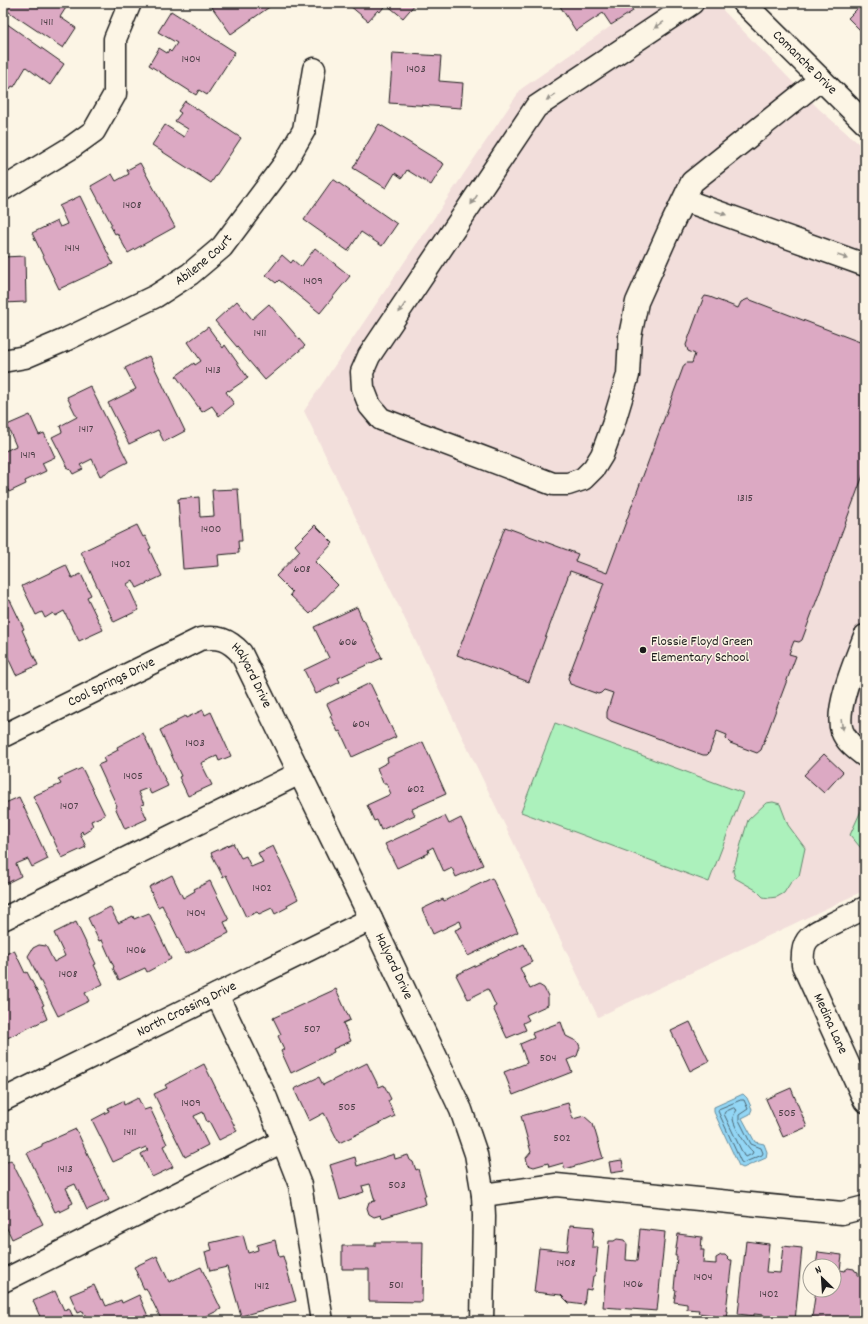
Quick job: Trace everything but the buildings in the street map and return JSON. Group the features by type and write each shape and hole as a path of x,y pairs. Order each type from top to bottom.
{"street":[{"path":"3,189 69,149 94,131 115,94 115,39 130,3"},
{"path":"692,3 536,107 369,356 362,372 363,388 370,406 381,419 552,484 568,484 583,479 594,468 608,441 628,375 630,336 637,302 692,182 758,131 820,79"},
{"name":"Comanche Drive","path":"744,3 865,123"},
{"name":"Abilene Court","path":"3,361 25,357 156,296 190,274 222,247 285,163 304,130 314,69"},
{"path":"684,200 865,265"},
{"path":"865,636 846,687 841,715 842,731 852,745 865,756"},
{"name":"Cool Springs Drive","path":"3,736 200,639 211,637 222,639"},
{"name":"Halyard Drive","path":"222,639 233,645 241,653 371,919 461,1110 476,1154 483,1195 482,1321"},
{"path":"3,919 300,773"},
{"name":"Medina Lane","path":"865,908 817,930 804,945 802,955 803,965 865,1101"},
{"name":"North Crossing Drive","path":"3,1100 371,919"},
{"path":"217,995 266,1098 300,1185 322,1321"},
{"path":"3,1281 283,1141"},
{"path":"483,1195 556,1185 842,1213 865,1207"}],"shaded area":[{"name":"Flossie Floyd Green Elementary School","path":"644,3 716,3 819,109 865,149 865,890 598,1017 304,411 521,89"}],"green space":[{"path":"555,723 743,793 709,882 521,812"},
{"path":"773,802 780,804 788,825 805,848 799,876 791,882 784,893 777,897 769,898 763,897 756,890 735,878 733,871 748,820 766,803"},
{"path":"865,802 865,853 850,835"}],"water":[{"path":"743,1094 747,1098 752,1109 750,1114 742,1118 755,1142 764,1144 767,1152 766,1158 743,1168 739,1166 714,1112 714,1107"}],"place":[{"name":"Flossie Floyd Green Elementary School","path":"643,650"}]}
